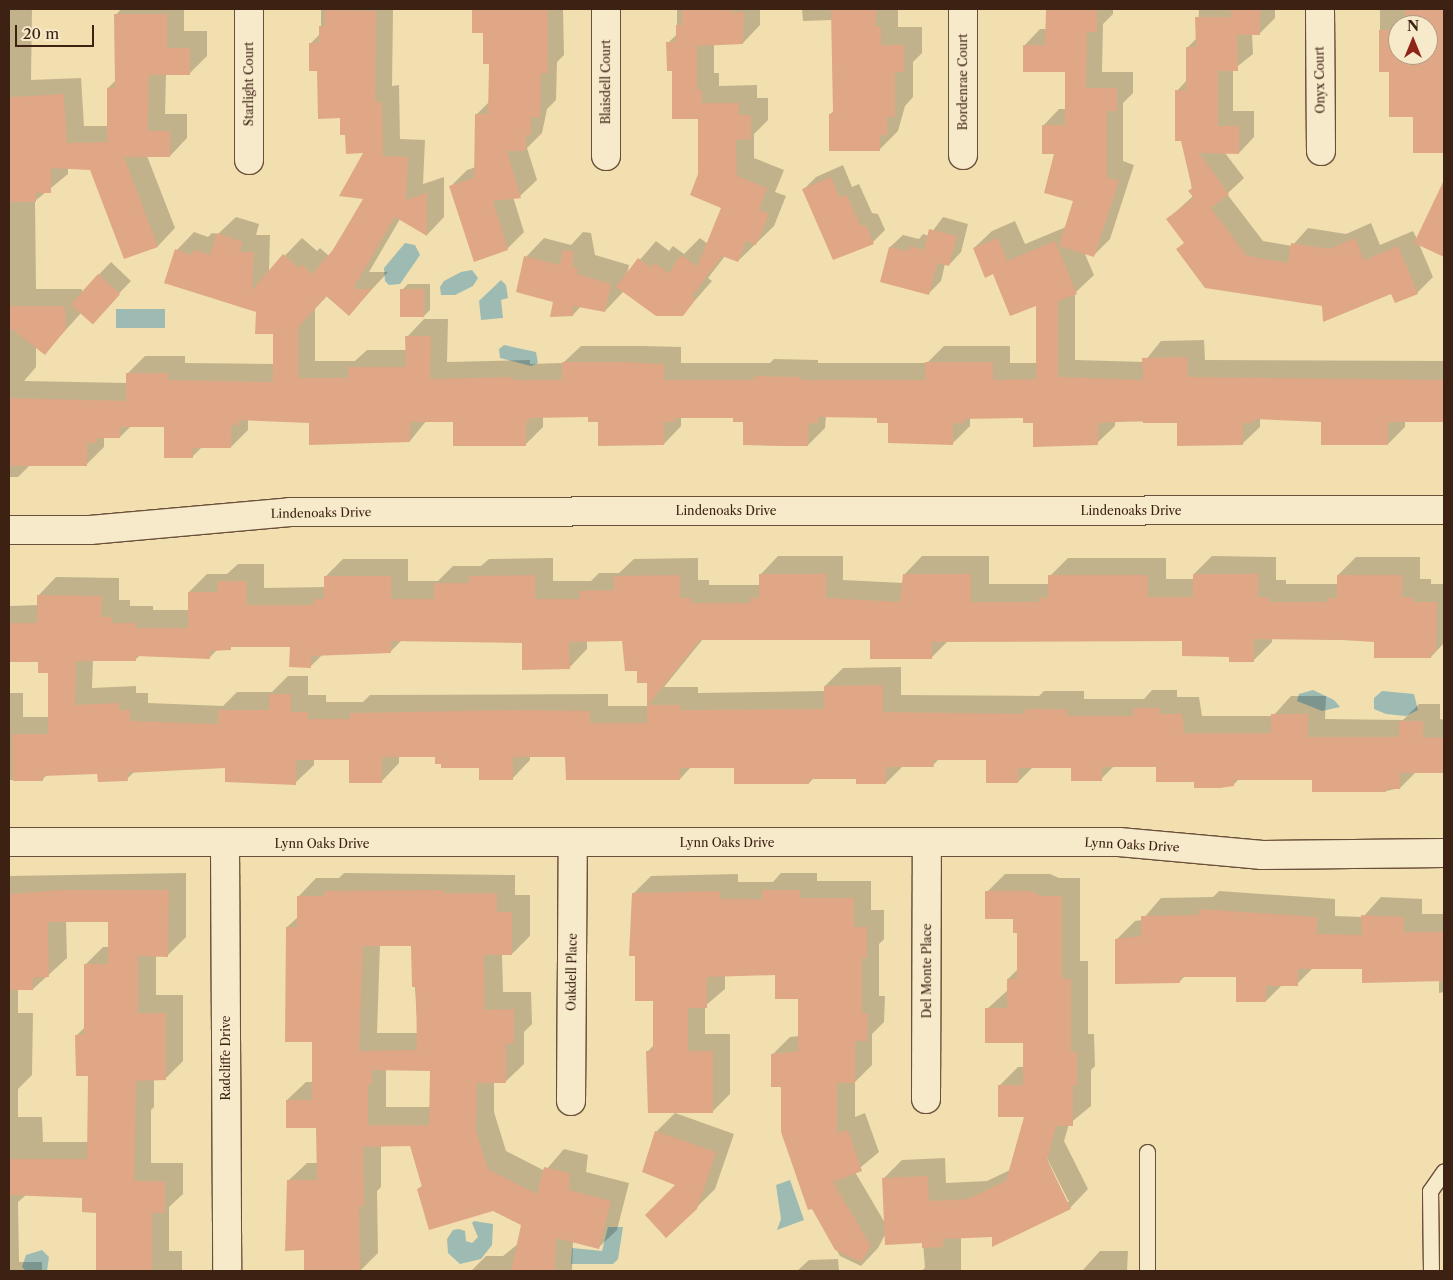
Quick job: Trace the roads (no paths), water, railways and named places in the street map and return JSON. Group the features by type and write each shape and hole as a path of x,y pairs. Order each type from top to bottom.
{"street":[{"name":"Starlight Court","path":"249,9 249,160"},
{"name":"Blaisdell Court","path":"606,9 606,156"},
{"name":"Bordenrae Court","path":"963,9 963,155"},
{"name":"Onyx Court","path":"1320,9 1321,151"},
{"name":"Lindenoaks Drive","path":"9,530 90,530 290,512 1444,510"},
{"name":"Lynn Oaks Drive","path":"9,842 226,844 927,844 1119,842 1262,855 1444,853"},
{"name":"Oakdell Place","path":"571,1102 573,843"},
{"name":"Radcliffe Drive","path":"226,844 227,1271"},
{"name":"Del Monte Place","path":"926,1099 927,844"}],"lane":[{"path":"1147,1152 1147,1271"},
{"path":"1431,1271 1430,1191 1441,1171 1444,1170"}],"water":[{"path":"405,243 415,245 420,255 400,284 389,285 385,281 384,268"},
{"path":"472,270 478,278 473,286 455,295 441,295 440,287 444,281 461,272"},
{"path":"501,280 506,285 508,298 501,300 503,318 481,320 479,301"},
{"path":"116,309 165,309 165,328 116,328"},
{"path":"504,345 536,352 538,363 531,366 500,358 499,349"},
{"path":"1313,690 1334,700 1340,707 1322,711 1297,701 1299,694"},
{"path":"1382,691 1414,694 1418,710 1406,716 1386,714 1374,709 1374,698"},
{"path":"790,1180 804,1220 777,1230 781,1219 776,1185"},
{"path":"474,1221 493,1224 492,1245 481,1259 460,1264 448,1253 447,1239 453,1230 459,1229 465,1231 466,1241 472,1243 478,1237 472,1223"},
{"path":"608,1227 623,1227 618,1259 613,1264 571,1264 572,1248 602,1251"},
{"path":"42,1250 49,1257 47,1271 25,1270 22,1267 26,1255"}]}
